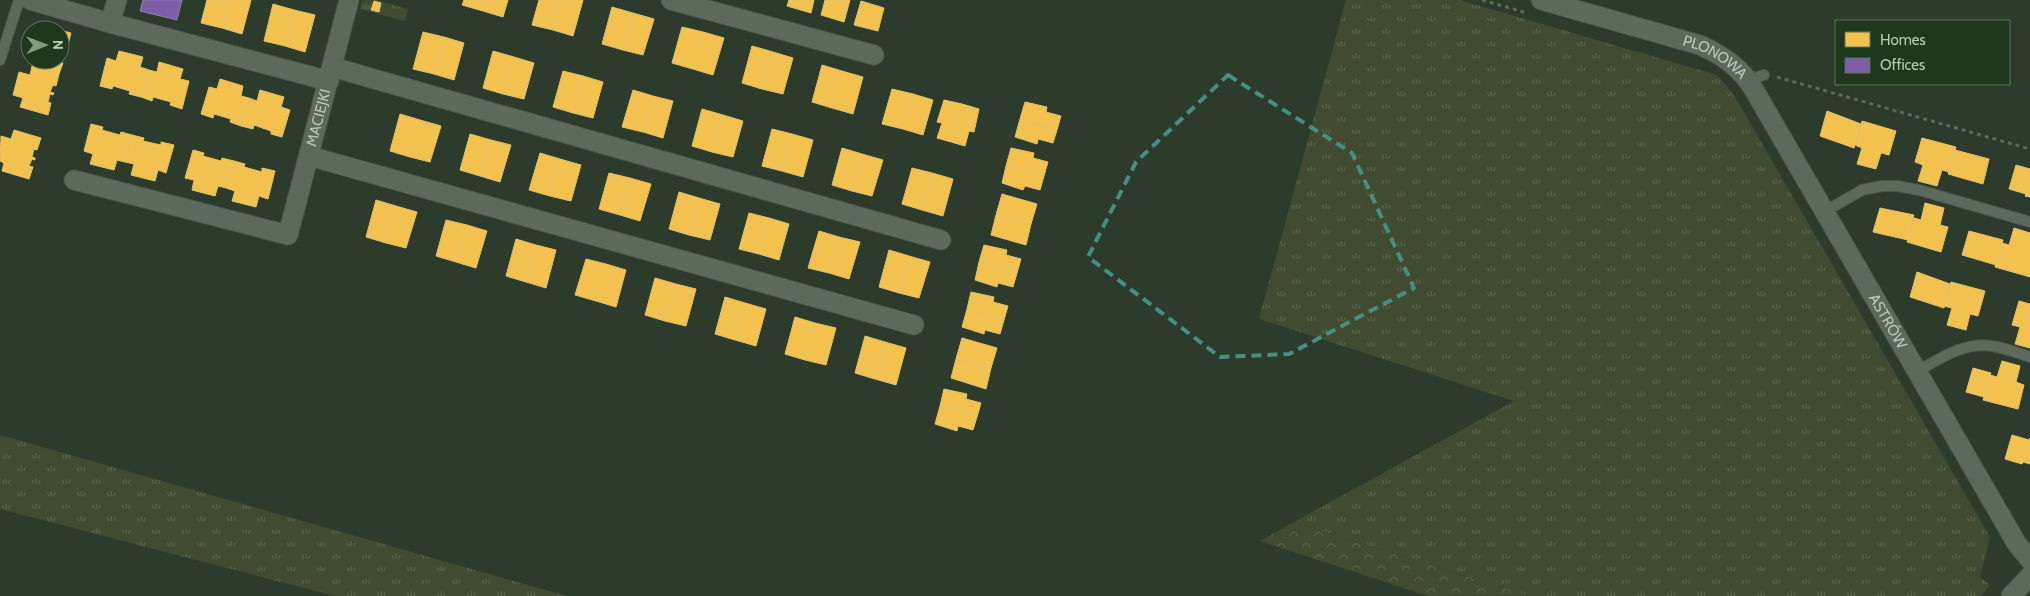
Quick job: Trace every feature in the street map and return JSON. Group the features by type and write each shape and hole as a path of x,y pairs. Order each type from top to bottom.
{"street":[{"path":"30,0 110,23 330,74 941,240"},
{"path":"110,23 117,0"},
{"name":"MACIEJKI","path":"74,180 288,235 349,0"},
{"path":"671,0 874,55"},
{"name":"PLONOWA","path":"1537,7 1700,45 1756,78"},
{"name":"ASTRÓW","path":"1756,78 1824,212 2017,544 2030,560"},
{"path":"309,156 914,325"},
{"path":"2011,596 2030,576"}],"lane":[{"path":"0,60 18,0"},
{"path":"1824,212 1862,190 1882,186 1897,186 1919,190 2030,222"},
{"path":"1916,372 1947,355 1979,345 1992,346 2030,357"}],"path":[{"path":"1482,0 1537,7"},
{"name":"PLONOWA","path":"1756,78 1774,76 2030,148"}],"highlighted area":[{"path":"1228,75 1352,153 1414,288 1289,354 1220,357 1088,257 1136,162"}],"green space":[{"path":"362,0 376,0 408,9 405,21 360,9"},
{"path":"1346,0 1460,0 1717,75 1734,95 1990,537 1980,577 1990,585 1981,596 1528,596 1294,522 1514,401 1259,319"},
{"path":"0,435 568,596 335,596 0,509"},
{"path":"1294,522 1528,596 1428,596 1260,541"}],"building: Homes":[{"path":"207,0 229,0 222,28 201,23"},
{"path":"229,0 251,0 242,34 222,28"},
{"path":"464,0 486,0 483,11 462,5"},
{"path":"486,0 508,0 503,17 483,11"},
{"path":"539,0 561,0 553,30 532,25"},
{"path":"561,0 583,0 573,36 553,30"},
{"path":"789,0 814,0 811,13 787,6"},
{"path":"825,0 850,0 844,22 821,15"},
{"path":"374,1 381,3 379,12 371,10"},
{"path":"861,1 884,8 878,31 854,25"},
{"path":"273,4 294,10 285,46 264,41"},
{"path":"612,7 633,13 623,50 602,44"},
{"path":"294,10 315,15 305,52 285,46"},
{"path":"633,13 654,19 643,55 623,50"},
{"path":"682,27 703,32 693,69 672,63"},
{"path":"423,32 444,37 434,74 413,69"},
{"path":"703,32 724,38 713,75 693,69"},
{"path":"444,37 464,43 454,80 434,74"},
{"path":"752,46 773,52 762,89 742,83"},
{"path":"119,51 143,57 140,67 149,70 141,97 129,94 130,91 113,86 112,89 100,86 107,58 116,61"},
{"path":"493,51 514,57 503,94 483,88"},
{"path":"773,52 793,58 783,94 762,89"},
{"path":"514,57 534,63 524,99 503,94"},
{"path":"159,62 183,69 180,79 189,81 182,109 170,105 171,102 153,97 152,101 141,97 149,70 157,72"},
{"path":"822,65 842,71 832,108 812,102"},
{"path":"31,70 46,70 59,74 56,86 53,85 50,92 54,93 53,95 50,94 48,102 51,103 48,115 20,107 23,98 13,95 19,72 30,75"},
{"path":"46,70 60,70 59,74"},
{"path":"563,71 583,76 573,113 553,107"},
{"path":"842,71 863,77 853,114 832,108"},
{"path":"583,76 603,82 593,118 573,113"},
{"path":"220,79 243,86 241,96 249,98 241,126 230,122 231,119 214,114 213,118 201,114 209,87 217,89"},
{"path":"892,89 913,94 903,129 882,124"},
{"path":"260,90 284,97 281,107 290,110 282,137 271,134 271,131 254,125 253,129 241,126 249,98 257,101"},
{"path":"633,90 653,96 643,132 622,127"},
{"path":"913,94 933,100 923,135 903,129"},
{"path":"653,96 673,101 663,138 643,132"},
{"path":"944,100 962,104 951,142 937,138 942,123 937,122"},
{"path":"1025,102 1047,107 1046,112 1061,116 1057,130 1020,119"},
{"path":"962,104 979,109 974,132 969,131 965,146 951,142"},
{"path":"702,109 723,115 712,152 692,146"},
{"path":"1827,111 1861,124 1854,148 1820,136"},
{"path":"400,114 420,120 410,157 390,151"},
{"path":"723,115 743,121 733,157 712,152"},
{"path":"1020,119 1057,130 1053,143 1038,139 1037,144 1015,137"},
{"path":"420,120 441,126 430,162 410,157"},
{"path":"1862,121 1896,131 1889,155 1881,153 1876,169 1857,164 1862,148 1855,145"},
{"path":"91,124 103,127 102,130 120,135 121,132 132,135 125,162 117,160 114,170 90,164 93,154 84,151"},
{"path":"772,129 792,134 782,171 762,166"},
{"path":"14,130 41,138 37,150 34,149 32,157 35,160 32,159 29,166 33,167 29,179 2,171 4,163 0,161 1,136 11,139"},
{"path":"470,134 491,140 480,176 460,170"},
{"path":"792,134 813,140 803,177 782,171"},
{"path":"132,135 144,138 143,141 161,145 161,142 174,145 166,173 158,170 155,181 131,175 134,164 125,162"},
{"path":"1922,138 1956,147 1949,172 1942,170 1937,186 1918,181 1923,165 1915,162"},
{"path":"491,140 511,145 500,182 480,176"},
{"path":"842,148 862,154 852,191 832,185"},
{"path":"1011,148 1034,153 1033,158 1048,162 1044,176 1006,166"},
{"path":"193,150 204,153 203,156 221,161 222,158 234,161 226,188 218,186 215,196 192,190 194,180 185,178"},
{"path":"1955,150 1989,159 1983,184 1948,174"},
{"path":"540,153 560,159 550,196 529,190"},
{"path":"862,154 883,160 872,196 852,191"},
{"path":"560,159 581,165 571,201 550,196"},
{"path":"234,161 245,164 244,167 262,172 262,168 275,171 268,199 259,196 256,207 232,201 235,191 226,188"},
{"path":"2016,165 2030,169 2030,197 2009,189"},
{"path":"1006,166 1044,176 1040,190 1025,186 1023,190 1002,183"},
{"path":"912,168 932,173 922,210 902,204"},
{"path":"609,173 630,178 620,215 599,209"},
{"path":"932,173 953,179 943,216 922,210"},
{"path":"630,178 651,184 640,221 620,215"},
{"path":"679,192 699,198 689,235 669,229"},
{"path":"1002,194 1037,204 1031,224 996,215"},
{"path":"699,198 720,204 710,240 689,235"},
{"path":"376,200 396,206 386,243 366,237"},
{"path":"1925,203 1944,208 1940,225 1948,227 1941,252 1907,242 1914,218 1921,220"},
{"path":"396,206 417,212 406,248 386,243"},
{"path":"1880,208 1914,215 1908,240 1873,232"},
{"path":"749,213 769,218 759,254 739,249"},
{"path":"996,215 1031,224 1026,245 991,235"},
{"path":"769,218 789,224 779,260 759,254"},
{"path":"446,220 467,225 456,262 436,256"},
{"path":"467,225 487,231 476,268 456,262"},
{"path":"2014,228 2030,233 2030,277 1995,267 2002,243 2009,245"},
{"path":"819,231 839,237 829,273 808,268"},
{"path":"1969,231 2003,240 1996,265 1962,255"},
{"path":"839,237 860,242 849,279 829,273"},
{"path":"516,239 536,245 526,282 506,276"},
{"path":"536,245 556,250 546,288 526,282"},
{"path":"984,245 1007,250 1006,255 1021,259 1017,273 979,262"},
{"path":"889,250 909,256 899,293 879,287"},
{"path":"909,256 930,262 919,298 899,293"},
{"path":"586,259 606,264 596,301 575,295"},
{"path":"979,262 1017,273 1013,287 998,283 997,287 975,280"},
{"path":"606,264 626,270 616,307 596,301"},
{"path":"1917,272 1950,284 1944,308 1910,297"},
{"path":"655,278 676,284 665,321 645,315"},
{"path":"1951,282 1985,291 1978,316 1970,314 1966,330 1947,325 1952,308 1944,306"},
{"path":"676,284 696,289 686,326 665,321"},
{"path":"971,292 994,297 993,302 1008,306 1004,320 967,309"},
{"path":"725,297 745,303 735,340 715,334"},
{"path":"2019,301 2030,304 2030,348 2015,344 2020,327 2012,325"},
{"path":"745,303 766,309 756,346 735,340"},
{"path":"967,309 1004,320 1000,334 985,330 984,334 962,327"},
{"path":"795,317 815,323 805,360 785,354"},
{"path":"815,323 836,328 826,365 805,360"},
{"path":"865,336 885,342 875,379 855,373"},
{"path":"962,338 997,348 991,368 956,359"},
{"path":"885,342 906,348 896,385 875,379"},
{"path":"956,359 991,368 986,389 951,378"},
{"path":"2002,361 2020,366 2016,382 2024,385 2018,409 1983,400 1990,375 1997,377"},
{"path":"1973,368 1991,373 1984,397 1966,392"},
{"path":"944,389 967,394 966,399 981,403 977,417 940,406"},
{"path":"940,406 977,417 973,430 958,426 957,431 935,424"},
{"path":"2012,435 2029,440 2030,438 2030,464 2023,462 2022,464 2005,459"}],"building: Offices":[{"path":"143,0 182,0 177,20 140,11"}]}
